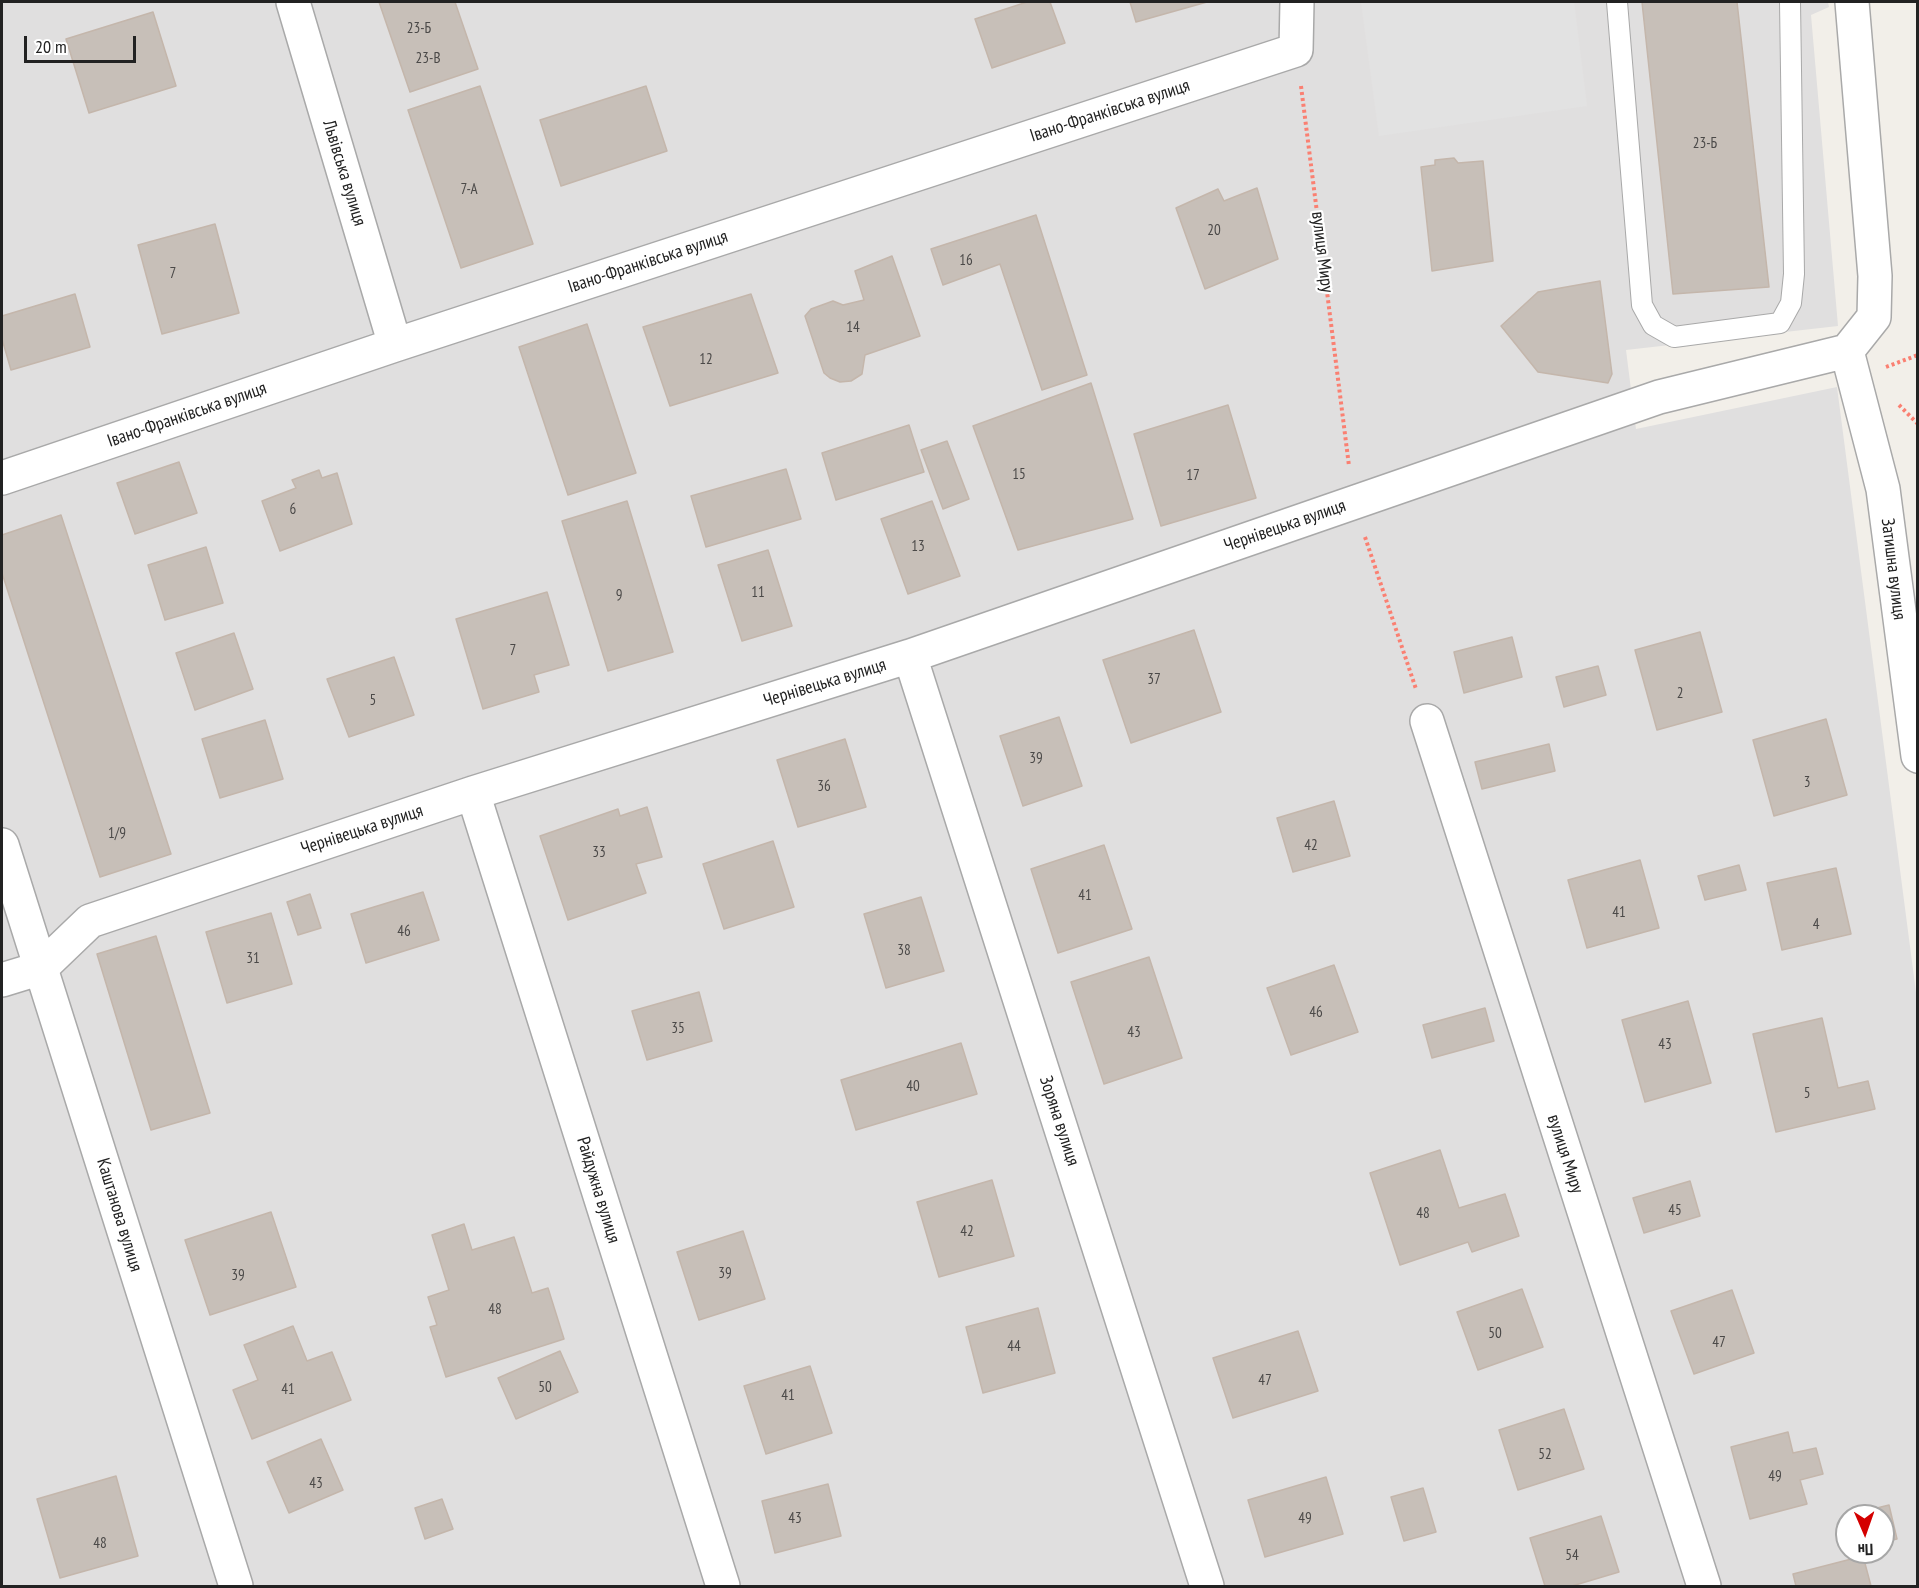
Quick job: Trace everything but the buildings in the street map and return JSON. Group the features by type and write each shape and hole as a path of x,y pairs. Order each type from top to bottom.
{"street":[{"name":"Львівська вулиця","path":"292,2 395,345"},
{"path":"1296,50 1297,2"},
{"path":"1847,351 1874,317 1875,276 1852,2"},
{"name":"Івано-Франківська вулиця","path":"2,477 395,345 1296,50"},
{"name":"Чернівецька вулиця","path":"2,980 41,968 90,921 473,793 910,656 1659,397 1847,351"},
{"name":"Затишна вулиця","path":"1847,351 1883,489 1917,756"},
{"name":"Зоряна вулиця","path":"910,656 1207,1587"},
{"name":"вулиця Миру","path":"1427,721 1704,1587"},
{"name":"Райдужна вулиця","path":"473,793 723,1587"},
{"name":"Каштанова вулиця","path":"2,844 236,1587"}],"lane":[{"path":"1617,2 1641,305 1653,325 1674,337 1780,323 1791,303 1794,274 1790,2"}],"path":[{"name":"вулиця Миру","path":"1296,50 1354,503 1427,721"},
{"path":"1878,370 1917,355"}],"shaded area":[{"path":"2,2 1828,2 1829,7 1811,15 1838,326 1626,350 1636,429 1837,387 1917,1000 1917,1586 2,1586"},
{"path":"1361,2 1574,2 1587,106 1379,136"}]}
